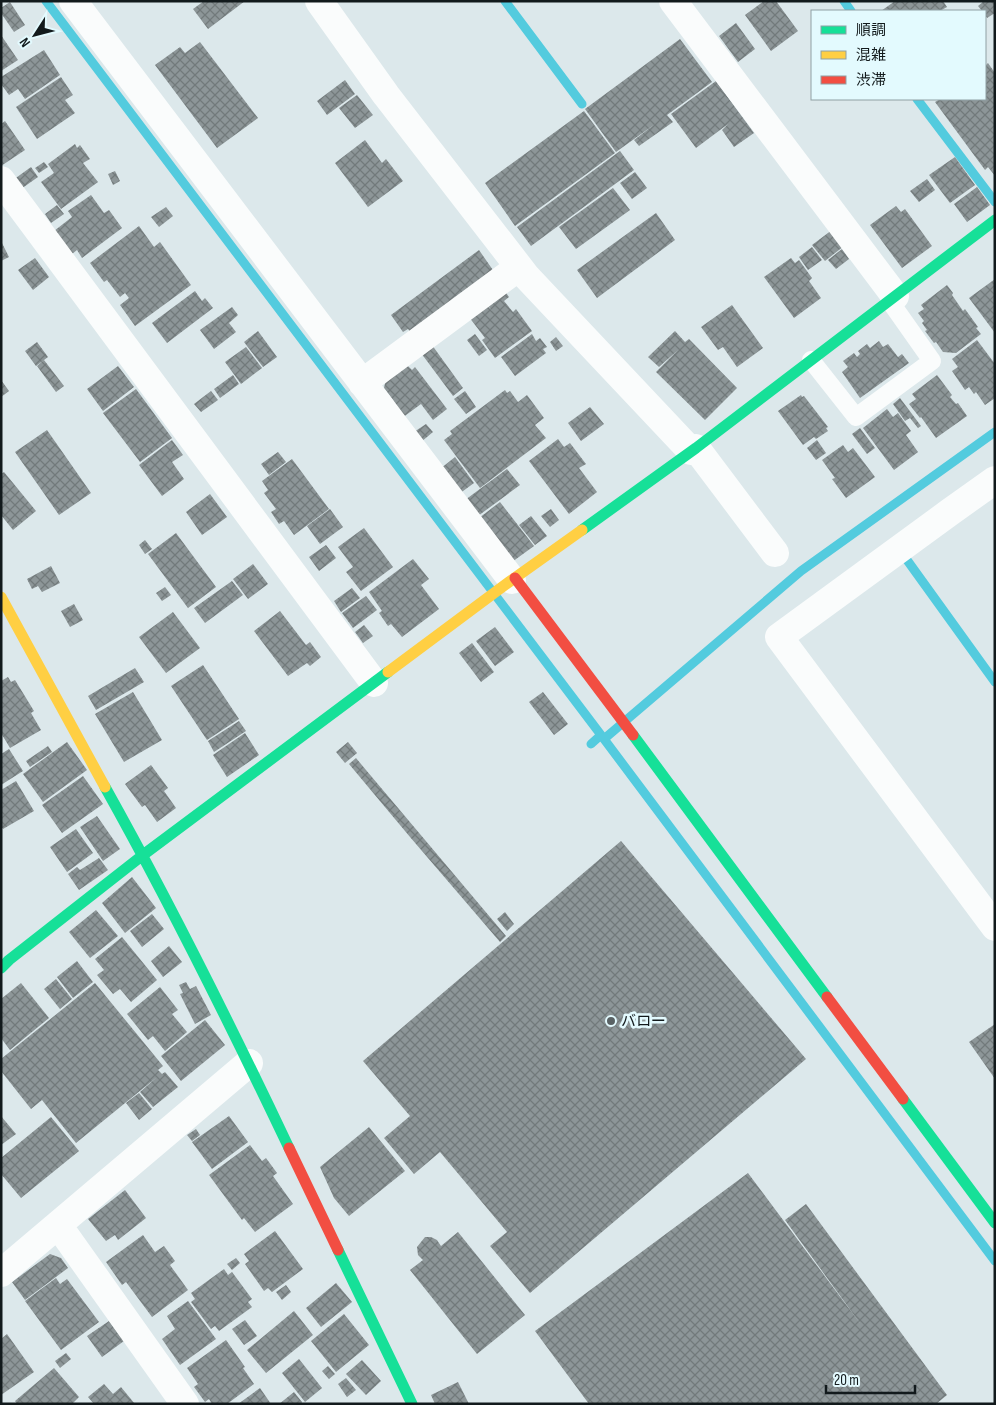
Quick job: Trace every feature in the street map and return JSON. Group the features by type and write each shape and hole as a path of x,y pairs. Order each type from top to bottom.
{"street":[{"path":"73,1 512,580 613,708 995,1223"},
{"path":"319,1 386,95 519,267 693,449 775,553"},
{"path":"672,1 892,298"},
{"path":"1,180 374,683"},
{"path":"4,959 512,580 693,449 995,220"},
{"path":"362,383 519,267"},
{"path":"995,480 779,637 995,927"},
{"path":"4,607 143,854 249,1063 412,1404"},
{"path":"1,1273 249,1063"},
{"path":"58,1225 184,1404"}],"lane":[{"path":"811,360 856,417 932,361 892,298"}],"building":[{"path":"204,1 245,1 208,29 193,9"},
{"path":"764,1 776,1 798,31 771,51 745,15"},
{"path":"895,1 943,1 947,7 942,10 882,10"},
{"path":"984,1 995,1 995,13 987,18 986,10 981,10 978,6"},
{"path":"10,2 25,25 14,32 1,13 1,8"},
{"path":"736,23 755,49 738,62 719,36"},
{"path":"1,35 18,60 1,71"},
{"path":"680,39 712,82 667,115 673,122 639,146 634,140 655,124 616,152 585,109"},
{"path":"200,42 258,118 217,148 155,65 180,47 185,53"},
{"path":"44,50 60,75 25,99 18,89 9,95 1,84 1,77"},
{"path":"988,63 995,73 995,176 988,167 985,170 935,102 938,100 986,100 986,65"},
{"path":"61,77 73,95 65,100 75,113 37,139 16,107"},
{"path":"345,80 355,94 327,115 317,101"},
{"path":"716,81 754,133 734,147 722,130 728,124 696,148 671,114"},
{"path":"357,95 373,115 355,128 339,108"},
{"path":"584,111 615,153 515,226 485,183"},
{"path":"5,121 25,150 1,166 1,124"},
{"path":"365,140 382,163 386,159 403,181 368,207 335,163"},
{"path":"75,144 77,148 80,145 90,159 83,163 98,182 61,209 41,182 54,173 48,164"},
{"path":"620,151 634,170 531,246 517,227"},
{"path":"955,157 975,185 950,203 929,175"},
{"path":"44,162 48,167 39,173 35,168"},
{"path":"31,167 38,177 21,189 13,180"},
{"path":"115,171 120,181 113,185 108,174"},
{"path":"635,172 647,188 632,199 620,183"},
{"path":"927,179 935,190 919,202 910,191"},
{"path":"977,187 990,205 967,222 954,204"},
{"path":"613,188 630,210 576,249 559,227"},
{"path":"91,195 104,213 109,210 122,228 82,258 77,250 72,254 54,231 72,217 68,211"},
{"path":"57,205 64,214 51,223 45,214"},
{"path":"896,206 901,212 905,209 932,246 902,268 870,225"},
{"path":"166,207 173,216 159,227 151,217"},
{"path":"656,213 675,240 597,298 577,270"},
{"path":"139,226 154,247 160,242 191,285 135,326 120,305 129,298 125,293 120,297 107,280 104,282 90,263"},
{"path":"832,230 844,246 825,261 812,245"},
{"path":"1,241 9,257 1,261"},
{"path":"812,247 822,260 808,270 799,257"},
{"path":"842,249 849,259 836,269 828,260"},
{"path":"479,250 495,273 413,335 408,329 403,332 391,315"},
{"path":"35,258 49,277 33,290 18,270"},
{"path":"791,258 795,263 799,260 812,278 809,281 821,298 794,318 764,277"},
{"path":"995,279 995,333 969,298"},
{"path":"947,285 963,311 965,309 981,334 956,353 943,352 936,342 934,343 925,331 927,330 922,323 924,321 918,313 924,309 921,305"},
{"path":"504,290 509,297 504,301 513,312 516,309 532,331 495,358 482,340 485,338 469,317 486,304 492,311 486,303"},
{"path":"195,291 202,301 205,298 213,308 167,343 152,323"},
{"path":"732,305 763,348 737,367 723,347 718,350 701,327"},
{"path":"232,307 238,315 229,323 236,332 214,349 200,330"},
{"path":"258,331 277,357 263,367 244,342"},
{"path":"675,331 685,342 689,339 737,388 705,420 656,372 678,350 659,367 648,357"},
{"path":"475,334 487,350 479,356 467,340"},
{"path":"532,334 536,341 540,338 547,347 543,349 546,353 515,376 501,357"},
{"path":"556,337 563,346 556,351 550,342"},
{"path":"977,340 995,364 995,398 985,405 976,392 974,394 969,387 965,390 952,371 958,367 952,359"},
{"path":"879,341 883,347 888,344 898,357 902,354 909,363 860,398 842,372 848,367 843,361 854,353 857,357 860,354 858,351 867,344 870,348"},
{"path":"37,342 48,357 36,366 25,351"},
{"path":"432,345 463,388 453,396 421,353"},
{"path":"246,347 262,368 241,384 225,362"},
{"path":"44,360 64,386 56,392 37,366"},
{"path":"406,364 412,370 415,367 447,409 433,420 421,404 402,418 393,400 384,388 386,379"},
{"path":"118,366 134,387 103,411 87,389"},
{"path":"233,375 239,384 220,398 214,389"},
{"path":"937,375 952,395 950,397 956,404 958,403 967,416 936,438 909,404 916,399 912,394"},
{"path":"1,380 9,391 1,397"},
{"path":"136,389 172,438 140,462 103,413"},
{"path":"505,390 507,393 510,391 518,402 527,395 544,418 535,425 546,438 480,488 444,440 452,434 450,431"},
{"path":"211,391 218,400 201,412 194,404"},
{"path":"465,391 476,407 466,414 454,399"},
{"path":"801,395 802,397 804,396 828,427 826,428 828,431 816,439 814,437 803,445 778,411"},
{"path":"900,398 921,426 918,428 910,418 905,421 893,404"},
{"path":"590,407 604,424 581,441 568,423"},
{"path":"887,409 893,417 898,413 911,431 906,435 918,452 894,470 863,428"},
{"path":"426,424 433,432 421,442 414,432"},
{"path":"860,428 875,448 867,454 852,434"},
{"path":"47,430 91,493 59,515 15,452"},
{"path":"558,439 564,447 570,443 586,464 579,468 597,492 569,514 529,461"},
{"path":"172,440 183,455 172,462 184,479 162,496 139,465"},
{"path":"817,440 826,453 816,460 807,448"},
{"path":"843,445 848,452 853,448 875,477 846,498 832,479 835,478 822,460"},
{"path":"278,452 286,462 269,475 261,464"},
{"path":"455,457 474,483 459,494 440,469"},
{"path":"292,459 329,509 294,535 284,521 279,524 271,512 276,509 264,493 268,490 262,481"},
{"path":"507,469 520,485 478,516 465,500"},
{"path":"4,472 36,511 13,530 1,515 1,474"},
{"path":"210,494 227,517 202,535 186,512"},
{"path":"500,502 534,546 512,562 479,518"},
{"path":"330,509 343,527 320,544 307,526"},
{"path":"551,509 559,520 550,527 541,516"},
{"path":"531,516 547,536 535,545 519,525"},
{"path":"364,528 393,567 361,591 346,572 353,567 338,547"},
{"path":"176,533 216,587 188,608 148,554"},
{"path":"145,540 152,549 145,554 139,545"},
{"path":"326,545 336,558 319,571 309,557"},
{"path":"413,559 429,579 421,585 439,609 402,637 391,624 388,626 379,613 382,611 369,592"},
{"path":"253,564 268,584 248,599 233,579"},
{"path":"51,566 60,583 42,592 38,586 32,589 27,579"},
{"path":"232,581 243,595 205,623 194,608"},
{"path":"165,587 171,595 162,601 156,593"},
{"path":"352,588 360,598 341,612 334,601"},
{"path":"366,596 377,610 353,628 342,613"},
{"path":"74,604 83,620 70,627 61,611"},
{"path":"280,611 306,645 310,642 321,657 310,666 307,663 288,676 254,631"},
{"path":"173,612 200,648 166,673 139,637"},
{"path":"364,625 373,636 363,643 355,632"},
{"path":"495,627 514,652 495,666 476,641"},
{"path":"472,643 494,672 481,682 459,653"},
{"path":"203,665 239,719 207,740 171,686"},
{"path":"135,668 144,682 96,710 88,696"},
{"path":"8,677 11,682 15,680 34,711 31,713 41,730 10,748 1,733 1,681"},
{"path":"133,692 162,740 124,762 95,714"},
{"path":"543,692 568,724 554,735 529,702"},
{"path":"239,721 246,731 214,752 208,741"},
{"path":"245,733 259,755 227,777 213,755"},
{"path":"67,742 87,770 43,802 23,774"},
{"path":"348,742 357,753 345,763 336,752"},
{"path":"48,746 52,752 30,767 26,761"},
{"path":"9,749 23,771 1,785 1,754"},
{"path":"356,758 506,936 500,942 349,764"},
{"path":"151,765 168,788 164,791 176,808 157,822 145,805 142,807 125,784"},
{"path":"83,776 103,804 62,833 42,805"},
{"path":"16,781 34,811 3,829 1,826 1,790"},
{"path":"97,816 120,849 103,861 80,827"},
{"path":"76,829 93,853 67,872 50,847"},
{"path":"621,841 806,1059 530,1293 490,1246 507,1232 440,1152 414,1174 384,1138 410,1116 363,1061"},
{"path":"99,858 108,870 79,890 68,874 77,867 80,870"},
{"path":"132,877 156,908 125,933 102,903"},
{"path":"96,910 118,936 90,958 69,932"},
{"path":"505,912 514,924 507,931 497,919"},
{"path":"152,914 164,929 142,947 130,931"},
{"path":"122,937 157,980 131,1002 120,989 113,994 97,975 104,970 95,959"},
{"path":"169,946 182,962 163,977 151,961"},
{"path":"77,961 93,982 73,998 57,977"},
{"path":"56,979 72,999 60,1009 44,989"},
{"path":"186,982 190,989 196,986 211,1015 195,1024 180,994 183,993 179,985"},
{"path":"21,983 49,1018 10,1050 1,1038 1,999"},
{"path":"95,983 163,1066 158,1070 162,1074 165,1072 178,1087 153,1107 140,1092 157,1077 76,1143 42,1100 31,1109 1,1071 1,1059"},
{"path":"160,987 178,1010 172,1014 187,1032 165,1051 153,1036 148,1040 127,1014"},
{"path":"205,1020 225,1045 181,1081 161,1056"},
{"path":"995,1024 995,1079 969,1042"},
{"path":"139,1093 152,1109 139,1120 126,1103"},
{"path":"1,1116 16,1134 1,1145"},
{"path":"229,1116 248,1142 212,1169 192,1142"},
{"path":"51,1117 79,1151 21,1198 1,1174 1,1158"},
{"path":"369,1127 405,1171 349,1216 334,1198 320,1167"},
{"path":"196,1129 200,1135 192,1141 187,1135"},
{"path":"250,1145 262,1161 266,1158 277,1173 273,1176 293,1204 255,1232 244,1218 242,1220 209,1175"},
{"path":"748,1173 862,1326 785,1220 806,1204 947,1395 936,1404 589,1404 535,1331"},
{"path":"125,1190 146,1218 118,1240 115,1235 106,1241 88,1219"},
{"path":"275,1231 303,1269 272,1292 268,1288 264,1291 245,1264 249,1261 244,1254"},
{"path":"458,1232 525,1315 477,1354 410,1270 423,1260 418,1255 417,1247 425,1237 437,1240 441,1246"},
{"path":"143,1235 155,1252 164,1246 175,1261 170,1265 188,1290 152,1317 126,1282 122,1285 106,1262"},
{"path":"50,1254 61,1258 68,1268 25,1300 12,1282"},
{"path":"236,1258 240,1263 232,1270 227,1264"},
{"path":"224,1269 228,1275 232,1272 252,1299 248,1302 252,1307 219,1331 215,1326 211,1329 191,1302 195,1299 191,1293"},
{"path":"56,1278 60,1284 67,1279 99,1322 61,1350 25,1301"},
{"path":"336,1283 352,1302 321,1327 306,1308"},
{"path":"286,1285 291,1292 282,1300 276,1292"},
{"path":"188,1301 216,1339 180,1365 162,1339 175,1329 167,1316"},
{"path":"294,1311 313,1335 266,1373 247,1350"},
{"path":"344,1314 369,1345 336,1372 311,1341"},
{"path":"245,1320 257,1336 244,1345 232,1329"},
{"path":"109,1321 124,1341 102,1357 87,1336"},
{"path":"7,1334 34,1372 1,1395 1,1339"},
{"path":"226,1340 245,1367 243,1368 254,1384 227,1404 212,1404 209,1399 205,1402 194,1387 198,1384 187,1368"},
{"path":"66,1353 71,1359 60,1368 55,1361"},
{"path":"299,1359 322,1388 305,1402 282,1373"},
{"path":"362,1360 381,1381 366,1395 346,1374"},
{"path":"328,1366 335,1374 329,1379 322,1371"},
{"path":"54,1368 79,1397 72,1404 17,1404 15,1401"},
{"path":"346,1378 356,1390 347,1397 338,1384"},
{"path":"458,1382 469,1404 435,1404 431,1395"},
{"path":"104,1384 113,1394 121,1387 135,1404 94,1404 88,1397"},
{"path":"260,1388 271,1404 238,1404"},
{"path":"294,1392 302,1402 301,1404 279,1404"}],"waterway":[{"path":"46,1 601,735 995,1261"},
{"path":"505,1 582,104"},
{"path":"844,1 850,10"},
{"path":"918,100 995,202"},
{"path":"604,739 801,571 995,432"},
{"path":"907,560 995,682"},
{"path":"591,744 601,735"}],"traffic: fast":[{"path":"582,530 696,448 995,220"},
{"path":"1,968 143,855 388,672"},
{"path":"633,735 827,997"},
{"path":"105,787 200,966 289,1148"},
{"path":"903,1099 995,1223"},
{"path":"338,1250 412,1404"}],"traffic: slow":[{"path":"388,672 582,530"},
{"path":"1,597 105,787"}],"traffic: jam":[{"path":"515,578 633,735"},
{"path":"827,997 903,1099"},
{"path":"289,1148 338,1250"}],"place":[{"name":"バロー","path":"611,1021"}]}
